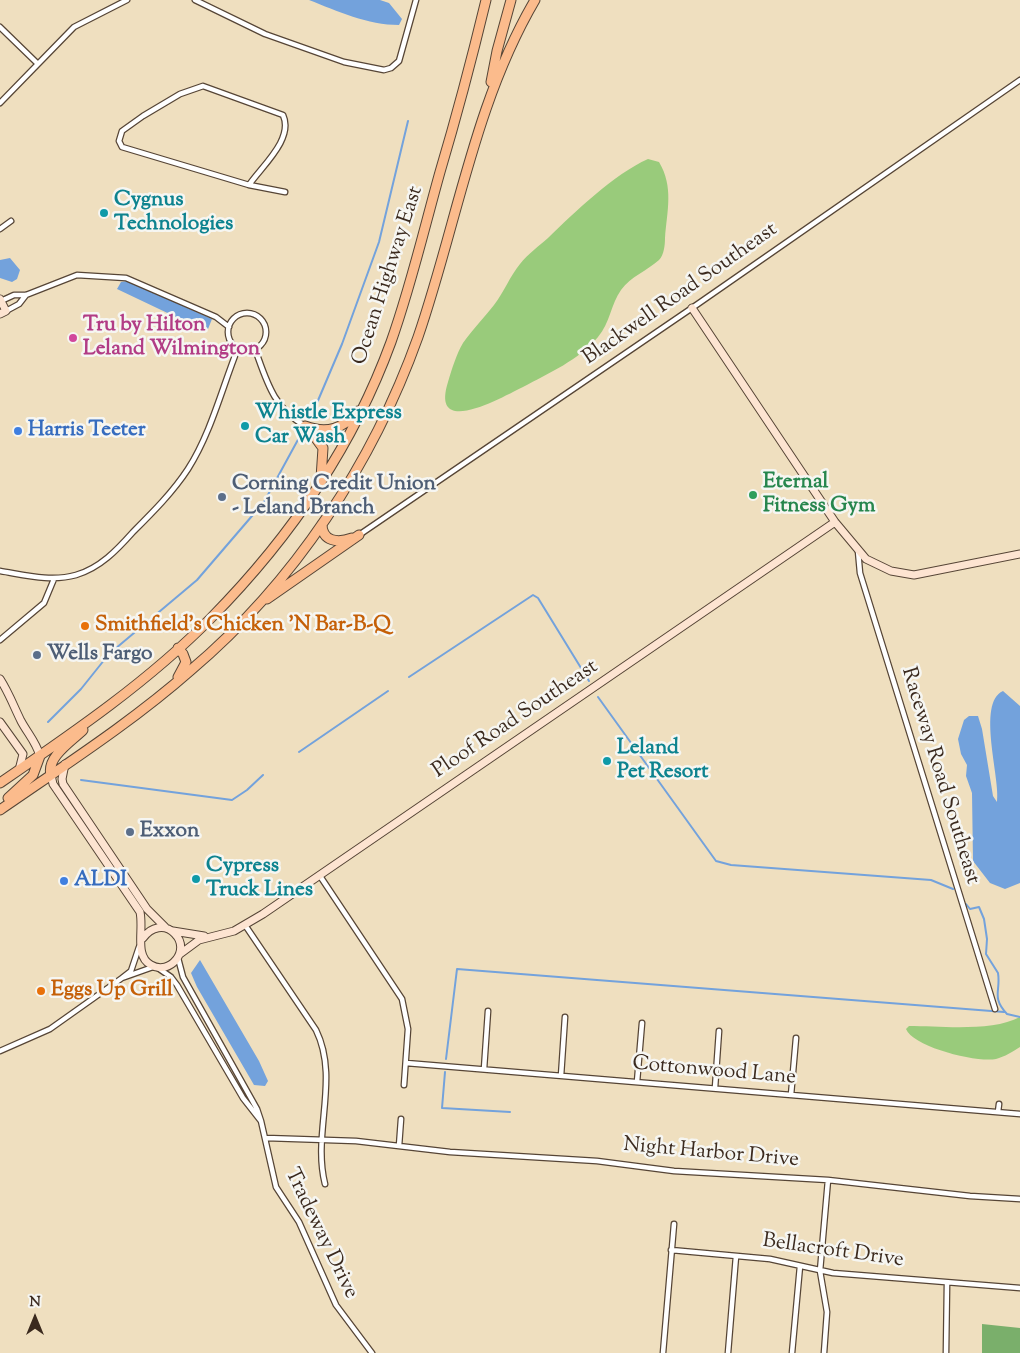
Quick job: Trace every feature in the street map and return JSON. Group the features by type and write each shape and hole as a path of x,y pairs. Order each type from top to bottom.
{"highway":[{"path":"474,49 486,0"},
{"path":"474,49 491,0"},
{"path":"487,102 496,51 511,0"},
{"path":"487,102 508,51 535,0"},
{"name":"Ocean Highway East","path":"0,783 117,700 178,648 244,583 288,529 320,484 366,401 390,344 412,278 474,49"},
{"name":"Ocean Highway East","path":"0,810 172,686 208,656 254,609 322,524 374,436 409,361 426,314 487,102"},
{"path":"305,426 321,431 340,427 355,415 366,401"},
{"path":"305,426 313,432 323,448 320,484"},
{"path":"322,524 324,534 329,539 342,541 359,535"},
{"path":"254,609 359,535"},
{"path":"172,686 186,665 184,654 178,648"},
{"path":"51,775 50,765 54,758 117,700"},
{"path":"0,805 30,779 40,756"}],"street":[{"path":"0,103 80,23 127,0"},
{"path":"195,0 285,42 344,62 384,70 395,65 401,56 416,0"},
{"path":"0,27 38,64"},
{"name":"Blackwell Road Southeast","path":"359,535 692,308 1020,80"},
{"path":"249,185 284,137 287,123 283,115 203,86 180,94 122,131 119,140 122,147 249,185 285,192"},
{"path":"0,228 12,221"},
{"path":"26,295 19,304 3,312 0,301 14,295 26,295 77,275 126,278 216,317 229,327"},
{"path":"692,308 835,522 858,551 879,566 892,571 914,575 1020,554"},
{"path":"247,314 260,319 264,324 266,334 264,340 255,349 244,351 230,340 229,327 238,316 247,314"},
{"path":"0,571 54,579 82,573 106,558 178,483 202,444 238,348"},
{"path":"255,349 277,402 289,415 305,426"},
{"name":"Ploof Road Southeast","path":"179,956 194,943 246,925 835,522"},
{"name":"Raceway Road Southeast","path":"858,551 860,573 995,1009"},
{"path":"0,640 44,602 54,579"},
{"path":"0,679 10,694 21,722 36,742 40,756"},
{"path":"0,722 23,754 19,770"},
{"path":"65,764 63,784 147,909 180,941 179,956 169,966 155,967 122,978"},
{"path":"51,775 53,784 140,912 141,955 155,967"},
{"path":"320,876 402,999 408,1029 404,1086"},
{"path":"246,925 316,1030 322,1043 326,1072 320,1138 321,1159 326,1184"},
{"path":"0,1051 45,1032 122,978 130,971 141,940 152,929 168,929"},
{"name":"Ploof Road Southeast","path":"168,929 199,936 212,936"},
{"name":"Tradeway Drive","path":"179,956 183,977 257,1109 266,1138 269,1163 276,1187 299,1222 336,1305 372,1353"},
{"name":"Tradeway Drive","path":"155,967 171,977 177,985 243,1098 261,1121"},
{"path":"484,1069 488,1011"},
{"path":"561,1076 565,1017"},
{"path":"637,1082 642,1023"},
{"path":"714,1088 719,1031"},
{"path":"791,1095 796,1038"},
{"name":"Cottonwood Lane","path":"406,1062 1020,1114"},
{"path":"998,1112 999,1104"},
{"path":"399,1146 401,1119"},
{"name":"Night Harbor Drive","path":"266,1138 320,1138 477,1155 598,1161 674,1171 828,1180 970,1196 1020,1199"},
{"path":"824,1353 826,1312 820,1271 828,1180"},
{"path":"663,1353 674,1224"},
{"name":"Bellacroft Drive","path":"671,1250 770,1259 820,1271 1020,1288"},
{"path":"728,1353 736,1256"},
{"path":"792,1353 800,1266"},
{"path":"946,1353 947,1283"}],"green space":[{"path":"648,159 659,162 667,181 668,209 663,253 659,260 629,281 621,290 602,332 582,353 523,387 471,410 458,411 449,408 445,399 454,362 467,338 498,300 520,264 595,194 622,174"},
{"path":"1020,1017 1020,1047 996,1059 987,1060 946,1052 920,1042 911,1036 906,1029 909,1026 995,1025"},
{"path":"982,1324 1020,1328 1020,1353 982,1353"}],"water":[{"path":"309,0 380,0 389,3 402,19 399,25 376,23 353,17"},
{"path":"10,258 20,270 17,279 12,282 0,278 0,260"},
{"path":"127,281 212,319 208,329 199,328 117,289 121,282"},
{"path":"1003,691 1020,706 1020,883 1005,889 990,883 973,861 972,793 966,776 967,765 961,754 958,739 964,720 969,716 978,716 982,729 993,796 997,802 990,725 991,710 995,698"},
{"path":"200,960 259,1061 268,1081 265,1086 254,1085 197,987 191,973"}],"waterway":[{"path":"311,417 342,344 379,242 408,121"},
{"path":"48,722 81,689 109,654 197,580 264,502 300,436"},
{"path":"409,677 533,595 538,598 589,681"},
{"path":"299,752 388,691"},
{"path":"598,697 716,861 731,865 931,880 953,889"},
{"path":"81,780 232,800 247,790 263,775"},
{"path":"966,904 970,909 979,907 984,919 987,939 986,954 998,973 999,1003 1007,1014 1020,1017"},
{"path":"446,1059 457,969 1004,1012"},
{"path":"445,1072 442,1108 510,1112"}],"place":[{"name":"Cygnus Technologies","path":"104,213"},
{"name":"Tru by Hilton Leland Wilmington","path":"73,338"},
{"name":"Whistle Express Car Wash","path":"245,426"},
{"name":"Harris Teeter","path":"18,431"},
{"name":"Eternal Fitness Gym","path":"753,495"},
{"name":"Corning Credit Union - Leland Branch","path":"222,497"},
{"name":"Smithfield's Chicken 'N Bar-B-Q","path":"85,626"},
{"name":"Wells Fargo","path":"37,655"},
{"name":"Leland Pet Resort","path":"607,761"},
{"name":"Exxon","path":"130,832"},
{"name":"Cypress Truck Lines","path":"196,879"},
{"name":"ALDI","path":"64,881"},
{"name":"Eggs Up Grill","path":"41,991"}]}
